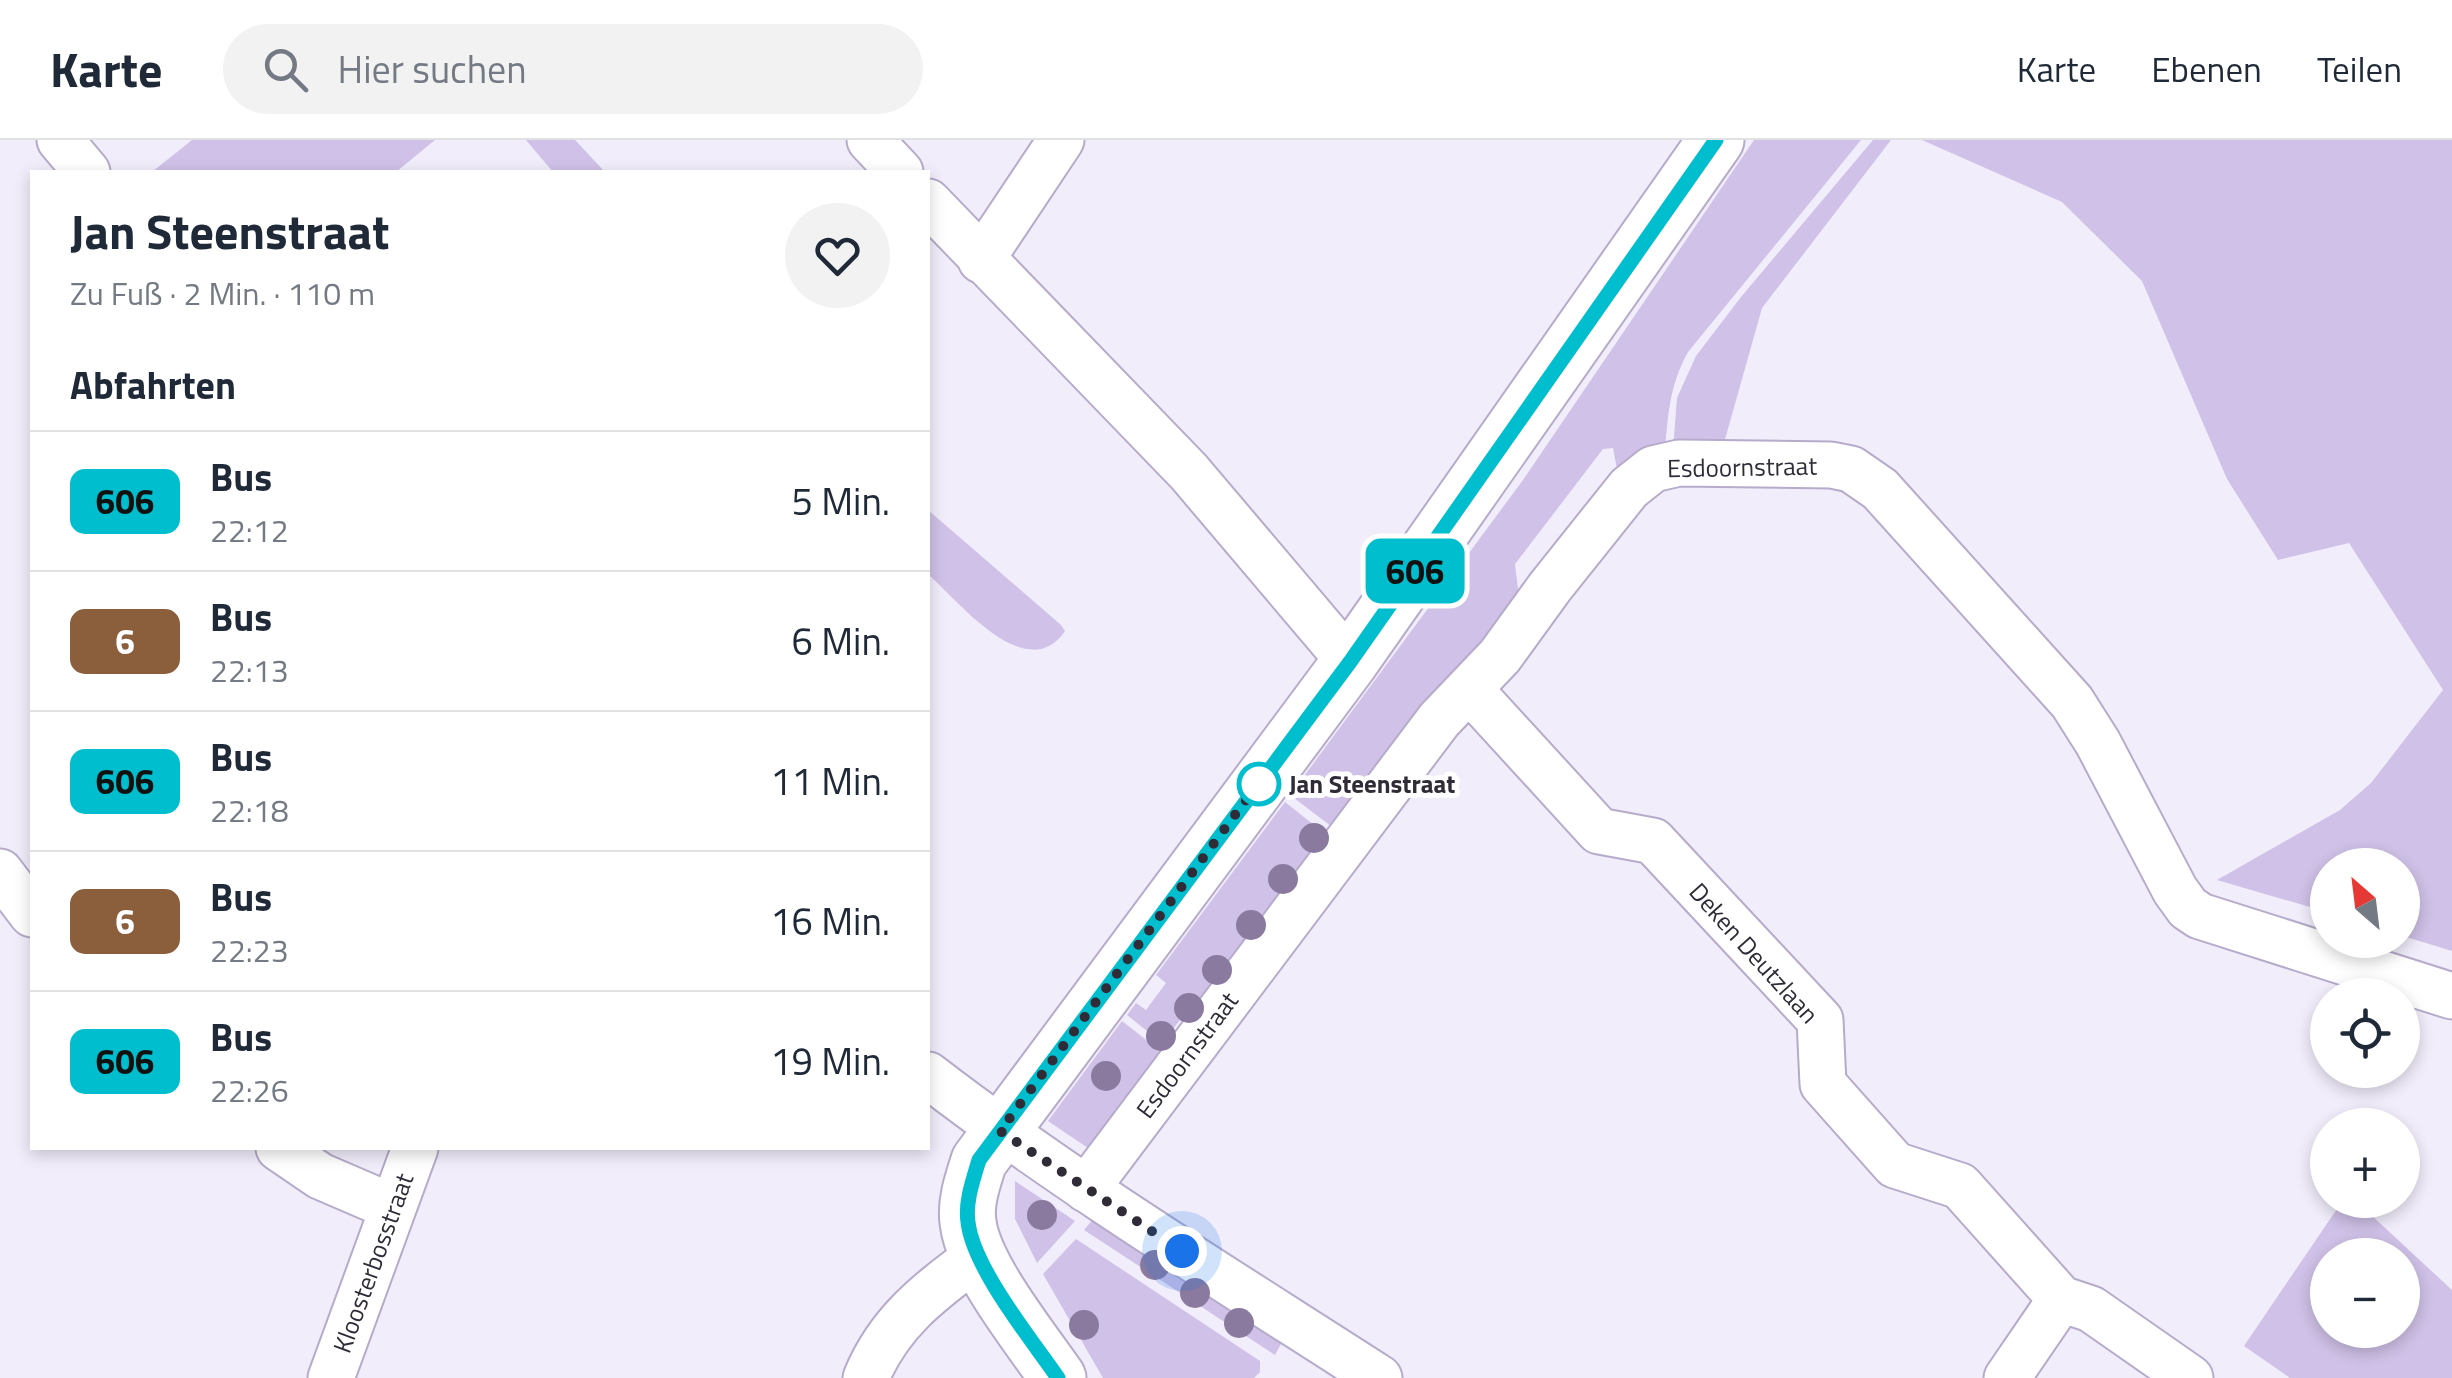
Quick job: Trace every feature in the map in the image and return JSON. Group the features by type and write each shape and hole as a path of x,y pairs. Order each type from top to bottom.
{"street":[{"path":"60,140 85,170"},
{"path":"870,140 898,170"},
{"path":"981,260 1061,140"},
{"path":"1058,1378 1006,1303 968,1223 970,1190 979,1160 1350,662 1716,140"},
{"path":"930,204 1189,472 1350,662"},
{"name":"Esdoornstraat","path":"1086,1190 1438,720 1500,656 1630,488 1654,469 1679,463 1812,464 1850,469 1880,488 2072,702 2188,908 2200,916 2452,996"},
{"name":"Deken Deutzlaan","path":"1470,690 1599,831 1653,841 1820,1020 1824,1084 1894,1165 1960,1186 2060,1299 2091,1309 2190,1378"},
{"path":"0,872 30,911"},
{"path":"930,1078 1086,1190 1379,1378"},
{"path":"282,1150 320,1176 392,1207"},
{"name":"Kloosterbosstraat","path":"331,1378 413,1150"},
{"path":"866,1378 879,1348 917,1305 980,1255"},
{"path":"2007,1378 2060,1299"}],"shaded area":[{"path":"192,140 435,140 398,170 154,170"},
{"path":"526,140 575,140 603,170 551,170"},
{"path":"1754,140 1861,140 1688,352 1674,388 1665,450 1617,469 1613,448 1603,449 1515,564 1520,606 1336,830 1290,795 1523,480"},
{"path":"1873,140 1891,140 1762,308 1722,450 1673,450 1677,398 1696,356"},
{"path":"1922,140 2452,140 2452,951 2420,941 2420,848 2310,848 2310,907 2217,880 2340,810 2371,783 2443,690 2349,543 2278,560 2227,479 2142,281 2062,202"},
{"path":"930,512 1065,631 1049,646 1032,650 1013,645 975,619 930,576"},
{"path":"1285,802 1329,837 1186,1025 1180,1020 1162,1043 1127,1015 1136,1003 1146,1010 1166,983 1156,975"},
{"path":"1122,1021 1164,1054 1091,1150 1048,1121"},
{"path":"1015,1181 1075,1221 1037,1263 1015,1219"},
{"path":"1094,1218 1282,1342 1275,1355 1084,1230"},
{"path":"2331,1218 2374,1218 2396,1238 2317,1238"},
{"path":"1076,1239 1260,1361 1260,1372 1254,1378 1103,1378 1043,1274"},
{"path":"2310,1249 2310,1348 2420,1348 2420,1260 2452,1290 2452,1378 2290,1378 2244,1346"}],"bus line":[{"name":"606","path":"1058,1378 999,1291 968,1223 970,1190 979,1160 1350,662 1716,140"}],"place":[{"name":"Jan Steenstraat","path":"1259,784"}],"route":[{"path":"1182,1251 1000,1131 1261,780 1259,784"}]}
